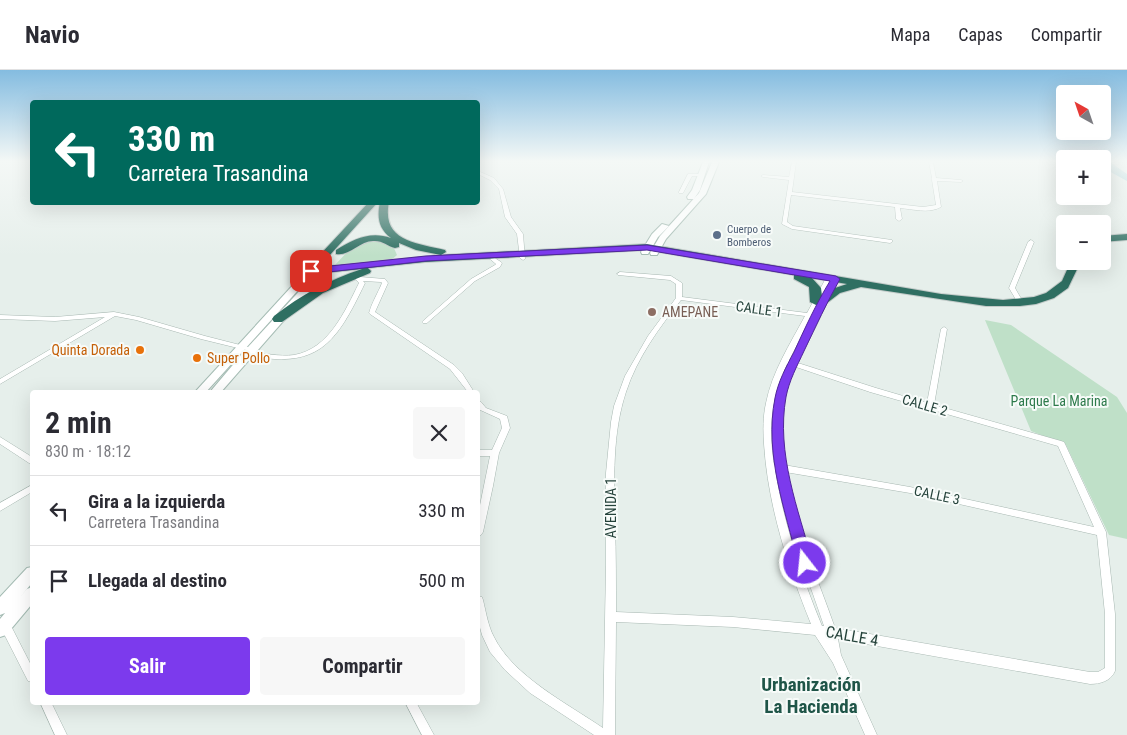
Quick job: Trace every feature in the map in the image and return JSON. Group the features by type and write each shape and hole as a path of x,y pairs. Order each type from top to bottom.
{"highway":[{"path":"315,273 372,205"},
{"path":"340,252 381,205"},
{"path":"383,205 381,212 384,225 390,233 398,238 424,250 472,256"},
{"path":"315,273 340,252 365,238 380,237 389,240 397,246 400,256 392,262"},
{"path":"648,250 659,237 668,247 677,252"},
{"path":"1111,238 1127,237"},
{"path":"648,250 793,275 941,297"},
{"path":"315,273 392,262 472,256 523,256 648,250 677,252 857,285 941,297 1020,302 1046,297 1061,288 1071,270"},
{"path":"315,273 336,275 432,261 523,256"},
{"path":"278,319 302,299 378,268"},
{"path":"793,275 809,280 816,286 819,302 836,291 857,285"}],"street":[{"path":"502,193 508,217 520,234 523,256"},
{"path":"648,250 694,193"},
{"path":"659,237 702,193"},
{"path":"789,193 923,209 939,206 936,193"},
{"path":"789,193 784,223 792,227 890,241"},
{"path":"897,206 900,219"},
{"path":"1020,302 1012,288 1031,242"},
{"path":"425,322 473,280 498,266 499,263 493,259"},
{"path":"202,390 278,319 315,273"},
{"path":"217,390 247,350 315,273"},
{"path":"620,274 671,278 679,283 679,298"},
{"path":"357,277 383,280 385,283 374,303 372,313 452,367 470,390"},
{"path":"0,317 55,319 114,314 137,318 202,338 284,358 309,353 339,327 362,283 357,277"},
{"path":"832,280 819,302 769,404 768,439 771,466 781,516 794,567 818,630 837,658 871,735"},
{"name":"CALLE 1","path":"679,298 809,316"},
{"name":"AVENIDA 1","path":"609,735 613,428 618,404 632,365 643,346 679,298"},
{"path":"819,302 809,316 790,362 781,396 778,415 778,438 781,468 805,563 832,633 837,658"},
{"path":"0,382 114,314"},
{"path":"930,406 944,329"},
{"name":"CALLE 2","path":"790,362 873,390 1058,442 1063,447 1101,532"},
{"path":"480,406 484,411 498,414 506,421 506,428 495,453 480,524"},
{"path":"0,440 30,460"},
{"path":"480,453 495,453"},
{"name":"CALLE 3","path":"771,466 910,490 1101,532"},
{"path":"0,507 30,489"},
{"name":"CALLE 4","path":"611,617 733,622 818,630 1090,678 1100,678 1110,671 1110,614 1101,532"},
{"path":"0,608 30,575"},
{"path":"30,596 2,627 30,674"},
{"path":"480,609 485,631 498,654 528,684 604,735"},
{"path":"46,705 61,735"},
{"path":"412,705 428,735"}],"green space":[{"path":"375,239 389,244 394,248 397,255 390,261 334,266 352,247"},
{"name":"Parque La Marina","path":"985,320 1011,325 1117,397 1127,413 1127,539 1109,535 1066,445 1031,431"}],"place":[{"name":"Cuerpo de Bomberos","path":"717,235"},
{"name":"AMEPANE","path":"652,312"},
{"name":"Quinta Dorada","path":"140,350"},
{"name":"Super Pollo","path":"197,358"}],"district":[{"name":"Urbanización La Hacienda","path":"811,695"}],"route":[{"path":"311,271 426,259 657,248 836,279 822,301 786,378 778,415 781,468 805,563"}]}
